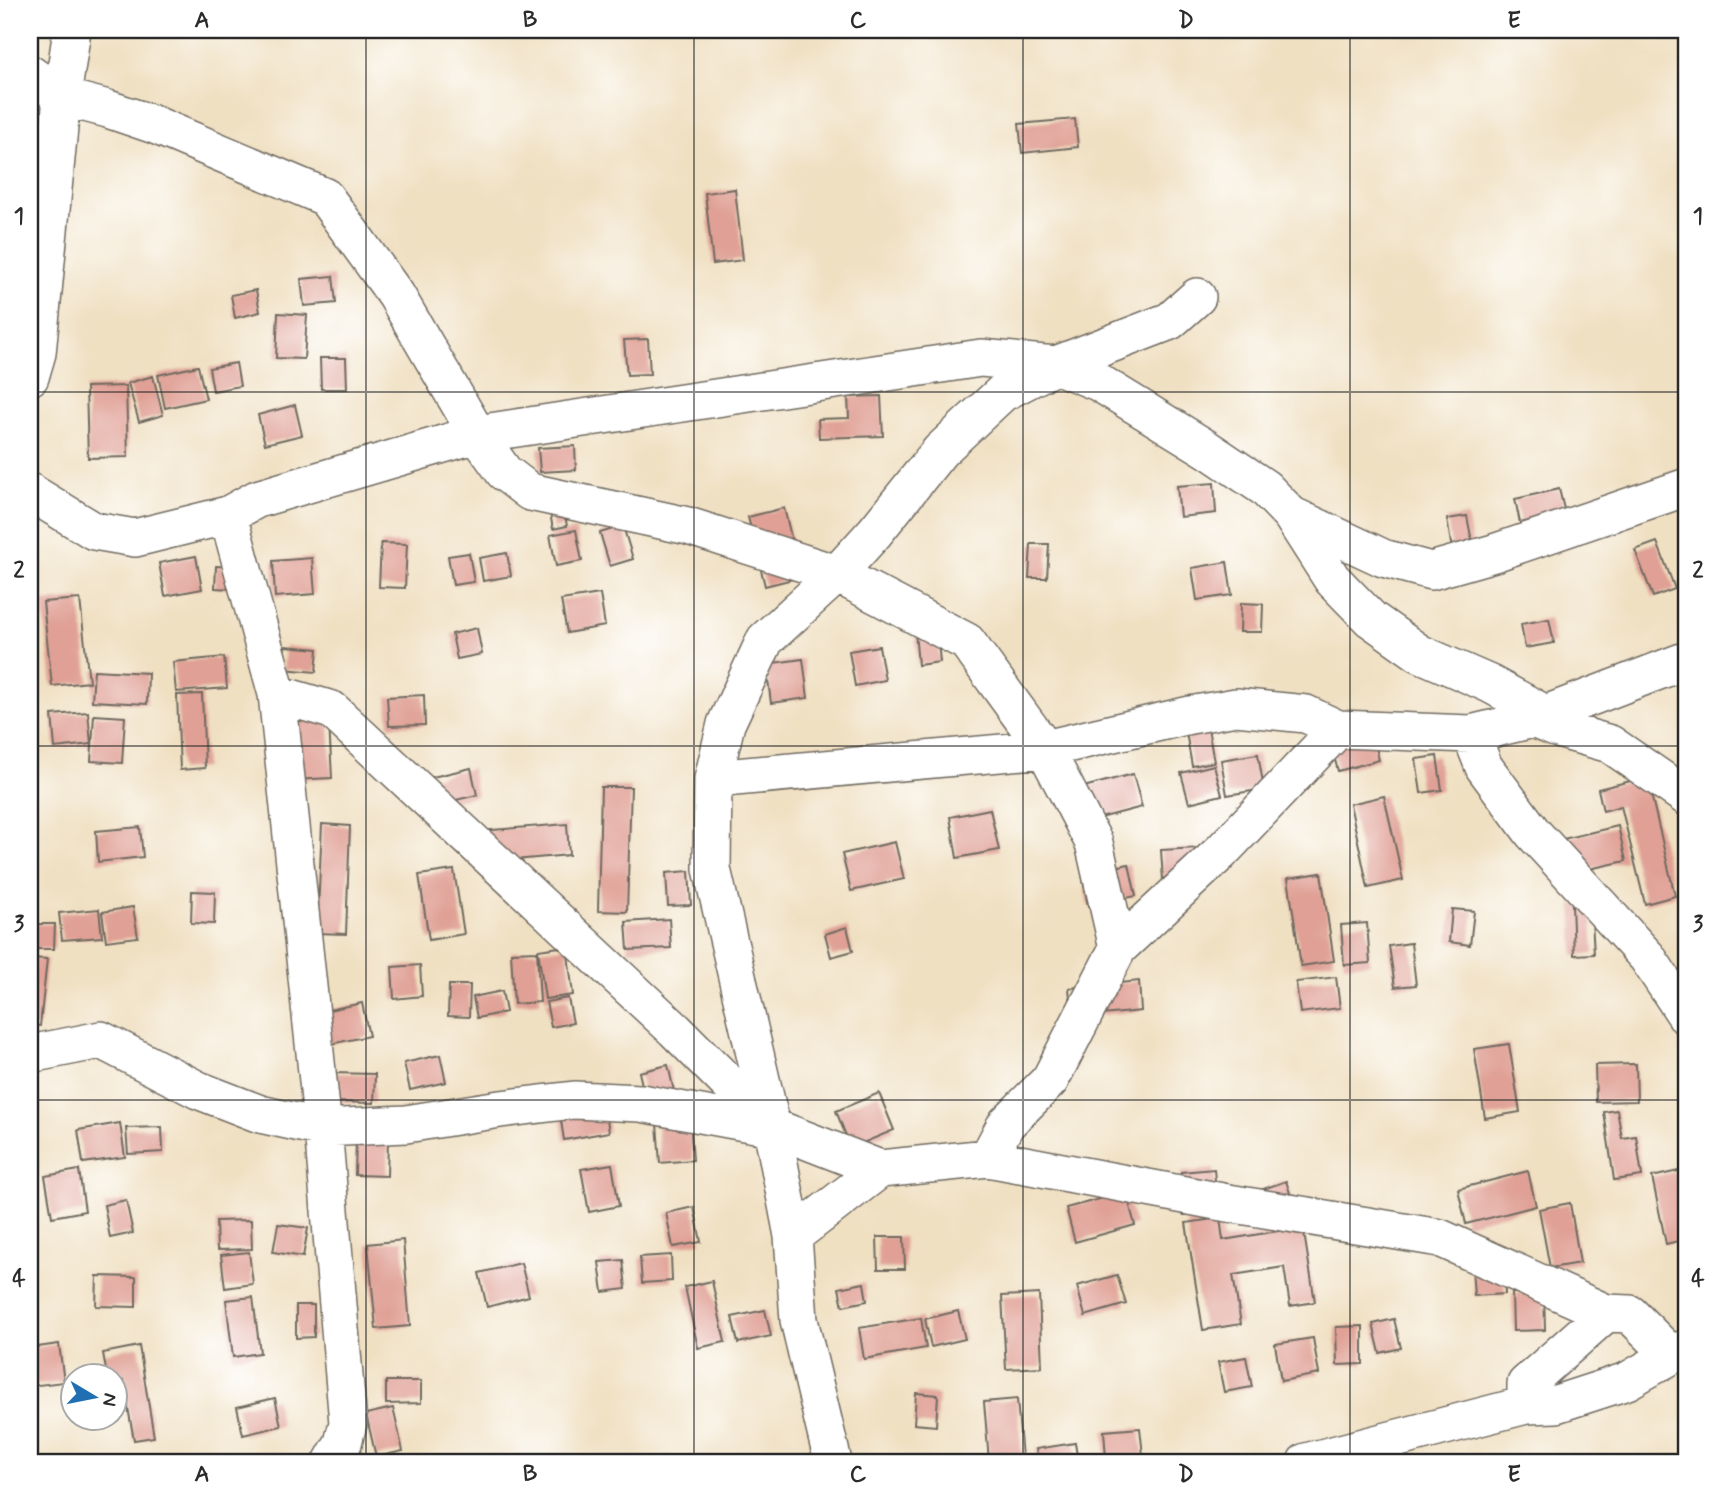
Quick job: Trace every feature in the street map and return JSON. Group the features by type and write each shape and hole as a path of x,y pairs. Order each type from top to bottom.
{"street":[{"path":"30,377 37,353 62,97 72,30"},
{"path":"30,74 62,97 155,125 325,197 396,295 477,434 504,472 530,492 688,526 837,574 967,642 1045,750 1094,843 1118,948"},
{"path":"833,1462 799,1320 793,1236 772,1127 712,869 713,779 726,724 765,640 837,574 940,450 1002,393 1056,365 1170,321 1197,298"},
{"path":"30,492 94,531 135,538 228,515 257,499 477,434 981,358 1056,365 1098,382 1265,488 1291,514 1332,579 1371,619 1419,653 1490,684 1558,729 1610,744 1687,797"},
{"path":"1291,514 1383,558 1431,571 1494,553 1687,487"},
{"path":"228,515 277,694 323,1128 348,1423 344,1443 332,1462"},
{"path":"713,779 1045,750 1190,715 1237,707 1306,714 1338,729 1472,734 1539,717 1687,660"},
{"path":"277,694 331,710 675,1030 772,1127"},
{"path":"988,1158 1006,1124 1050,1080 1118,948 1221,852 1338,729"},
{"path":"1472,734 1484,767 1533,833 1647,957 1687,1017"},
{"path":"30,1054 102,1040 198,1090 260,1114 323,1128 406,1124 500,1108 573,1100 641,1103 772,1127 880,1169 988,1158 1222,1202 1440,1238 1606,1312 1630,1314 1679,1354 1627,1381 1556,1404 1526,1405 1306,1462"},
{"path":"793,1236 880,1169"},
{"path":"1526,1405 1527,1384 1606,1312"}],"building":[{"path":"1075,119 1078,147 1022,153 1019,124"},
{"path":"735,189 743,260 713,264 705,193"},
{"path":"333,276 336,303 304,306 301,279"},
{"path":"256,290 260,312 235,318 231,295"},
{"path":"278,313 307,315 304,359 276,358"},
{"path":"648,339 650,374 627,375 624,340"},
{"path":"320,358 346,358 347,389 321,389"},
{"path":"236,363 240,386 213,391 209,368"},
{"path":"198,366 206,399 165,408 158,375"},
{"path":"153,376 163,415 139,422 128,383"},
{"path":"126,386 128,457 88,458 86,387"},
{"path":"881,396 883,436 819,438 818,419 849,418 848,397"},
{"path":"295,405 302,435 265,444 258,415"},
{"path":"575,446 576,470 540,472 538,448"},
{"path":"1214,483 1216,513 1180,517 1177,486"},
{"path":"1559,489 1565,513 1520,523 1515,499"},
{"path":"561,494 567,526 553,529 547,497"},
{"path":"784,508 801,577 765,586 748,517"},
{"path":"1467,516 1474,552 1453,556 1447,519"},
{"path":"623,526 633,559 610,566 600,533"},
{"path":"576,530 582,561 556,566 550,535"},
{"path":"1657,542 1675,589 1653,597 1635,550"},
{"path":"381,543 407,544 405,588 379,587"},
{"path":"1031,544 1049,544 1047,578 1029,578"},
{"path":"469,553 474,582 453,585 448,556"},
{"path":"507,553 511,576 483,581 479,558"},
{"path":"196,556 202,589 165,596 159,563"},
{"path":"312,558 315,594 275,597 273,561"},
{"path":"1227,562 1232,595 1197,600 1192,568"},
{"path":"216,566 249,568 248,590 215,588"},
{"path":"600,594 605,626 567,633 561,600"},
{"path":"80,599 89,682 52,686 43,602"},
{"path":"1241,603 1263,604 1262,632 1240,632"},
{"path":"1549,619 1554,643 1525,648 1521,624"},
{"path":"477,628 482,654 457,659 452,634"},
{"path":"937,630 940,662 918,665 915,632"},
{"path":"285,646 318,649 316,672 283,669"},
{"path":"879,646 885,680 855,686 849,651"},
{"path":"224,657 227,688 176,692 173,662"},
{"path":"803,659 808,698 771,703 766,664"},
{"path":"94,670 148,673 147,704 92,701"},
{"path":"202,694 205,768 180,770 177,695"},
{"path":"424,695 425,725 389,726 387,697"},
{"path":"328,704 332,778 291,780 288,706"},
{"path":"88,712 91,744 55,748 52,715"},
{"path":"94,715 125,717 122,763 91,761"},
{"path":"1206,717 1214,762 1192,766 1184,721"},
{"path":"1370,723 1379,760 1338,771 1328,734"},
{"path":"1258,754 1264,789 1227,795 1221,760"},
{"path":"1437,756 1442,790 1421,793 1416,759"},
{"path":"1214,765 1222,795 1189,803 1181,773"},
{"path":"471,768 477,795 414,810 407,783"},
{"path":"1133,774 1142,807 1085,822 1076,789"},
{"path":"1647,777 1675,896 1645,904 1621,806 1603,811 1598,789"},
{"path":"601,787 631,787 627,912 598,911"},
{"path":"1384,796 1403,880 1368,888 1350,804"},
{"path":"990,809 999,850 957,858 950,817"},
{"path":"322,824 350,826 346,934 317,933"},
{"path":"567,824 569,855 469,864 466,832"},
{"path":"1618,826 1626,861 1570,873 1563,839"},
{"path":"140,827 143,857 98,862 96,831"},
{"path":"895,842 904,879 851,891 842,854"},
{"path":"1199,848 1201,878 1163,880 1161,850"},
{"path":"1129,864 1136,896 1088,906 1082,874"},
{"path":"454,870 464,934 429,940 419,875"},
{"path":"689,871 691,905 668,906 666,873"},
{"path":"1321,873 1334,961 1301,966 1288,878"},
{"path":"192,891 215,892 214,924 191,923"},
{"path":"1591,903 1594,954 1574,955 1572,904"},
{"path":"133,907 138,937 106,941 102,912"},
{"path":"99,909 102,937 62,940 59,913"},
{"path":"1452,909 1474,911 1470,945 1449,942"},
{"path":"669,919 671,948 628,950 626,922"},
{"path":"1367,923 1370,963 1344,965 1341,925"},
{"path":"30,924 55,924 54,949 30,949"},
{"path":"847,927 853,951 831,957 825,934"},
{"path":"1411,943 1416,985 1395,987 1389,946"},
{"path":"567,946 573,995 545,999 538,950"},
{"path":"537,951 540,1002 514,1004 511,952"},
{"path":"30,958 47,959 40,1026 30,1025"},
{"path":"420,965 422,996 394,999 392,967"},
{"path":"1336,977 1340,1008 1300,1013 1296,982"},
{"path":"1139,981 1141,1011 1072,1018 1069,988"},
{"path":"449,985 470,985 469,1017 448,1016"},
{"path":"502,991 506,1012 477,1018 473,997"},
{"path":"568,998 573,1023 551,1027 546,1002"},
{"path":"362,1003 369,1036 330,1044 324,1011"},
{"path":"1509,1044 1520,1112 1485,1118 1474,1049"},
{"path":"440,1055 446,1082 410,1090 404,1063"},
{"path":"1636,1064 1637,1101 1596,1102 1595,1065"},
{"path":"668,1065 680,1117 651,1124 639,1072"},
{"path":"332,1073 375,1074 374,1103 331,1102"},
{"path":"879,1093 894,1130 851,1148 836,1111"},
{"path":"604,1101 609,1132 564,1140 559,1108"},
{"path":"1617,1110 1622,1138 1636,1136 1642,1176 1614,1180 1604,1112"},
{"path":"690,1121 693,1160 660,1163 657,1124"},
{"path":"120,1123 125,1157 83,1163 78,1130"},
{"path":"1687,1125 1687,1154 1685,1154 1683,1126"},
{"path":"162,1127 163,1152 128,1154 126,1128"},
{"path":"356,1139 388,1140 387,1176 355,1175"},
{"path":"30,1140 39,1164 30,1167"},
{"path":"612,1164 619,1206 589,1212 581,1169"},
{"path":"1214,1169 1218,1213 1184,1215 1181,1172"},
{"path":"1687,1169 1687,1239 1666,1244 1652,1177"},
{"path":"79,1170 85,1211 52,1217 45,1176"},
{"path":"1528,1171 1536,1206 1466,1224 1458,1189"},
{"path":"1286,1181 1296,1211 1252,1193"},
{"path":"1126,1192 1135,1225 1075,1242 1066,1208"},
{"path":"126,1200 133,1233 110,1238 104,1205"},
{"path":"1570,1203 1580,1263 1550,1268 1539,1209"},
{"path":"694,1207 701,1242 673,1247 666,1213"},
{"path":"1220,1218 1223,1240 1303,1227 1315,1302 1290,1306 1284,1267 1233,1275 1241,1324 1203,1330 1186,1223"},
{"path":"251,1220 252,1249 217,1250 216,1221"},
{"path":"278,1224 308,1228 303,1257 273,1252"},
{"path":"877,1237 904,1237 905,1269 878,1269"},
{"path":"403,1240 410,1326 376,1329 368,1244"},
{"path":"249,1252 253,1284 225,1288 221,1255"},
{"path":"1503,1253 1505,1294 1474,1296 1471,1255"},
{"path":"671,1255 672,1281 642,1283 640,1257"},
{"path":"623,1260 626,1289 603,1292 599,1262"},
{"path":"521,1263 529,1296 487,1307 479,1273"},
{"path":"1117,1275 1126,1304 1085,1316 1077,1286"},
{"path":"97,1276 136,1277 136,1307 96,1306"},
{"path":"712,1281 725,1342 698,1348 685,1287"},
{"path":"864,1283 867,1301 843,1306 839,1288"},
{"path":"1544,1292 1545,1330 1513,1331 1512,1293"},
{"path":"1039,1294 1042,1367 1006,1369 1002,1296"},
{"path":"253,1297 260,1353 233,1357 226,1300"},
{"path":"296,1305 314,1305 314,1337 296,1338"},
{"path":"765,1310 771,1336 738,1343 732,1317"},
{"path":"958,1311 965,1339 931,1347 925,1319"},
{"path":"921,1318 926,1348 864,1359 859,1328"},
{"path":"1394,1319 1401,1348 1380,1353 1373,1324"},
{"path":"1363,1326 1363,1364 1337,1365 1336,1327"},
{"path":"1313,1338 1319,1374 1281,1381 1275,1344"},
{"path":"59,1344 60,1382 30,1386 30,1348"},
{"path":"139,1346 154,1437 134,1440 130,1419 130,1362 105,1362 103,1353"},
{"path":"1246,1357 1252,1387 1224,1392 1218,1362"},
{"path":"386,1381 421,1381 421,1403 386,1404"},
{"path":"916,1393 938,1395 936,1426 914,1424"},
{"path":"275,1398 281,1426 243,1435 237,1407"},
{"path":"1017,1399 1022,1458 989,1461 984,1402"},
{"path":"393,1408 403,1451 376,1457 366,1414"},
{"path":"1140,1428 1143,1455 1106,1458 1104,1431"},
{"path":"1075,1443 1078,1462 1038,1462 1036,1449"},
{"path":"592,1456 593,1462 559,1462 559,1461"}]}
